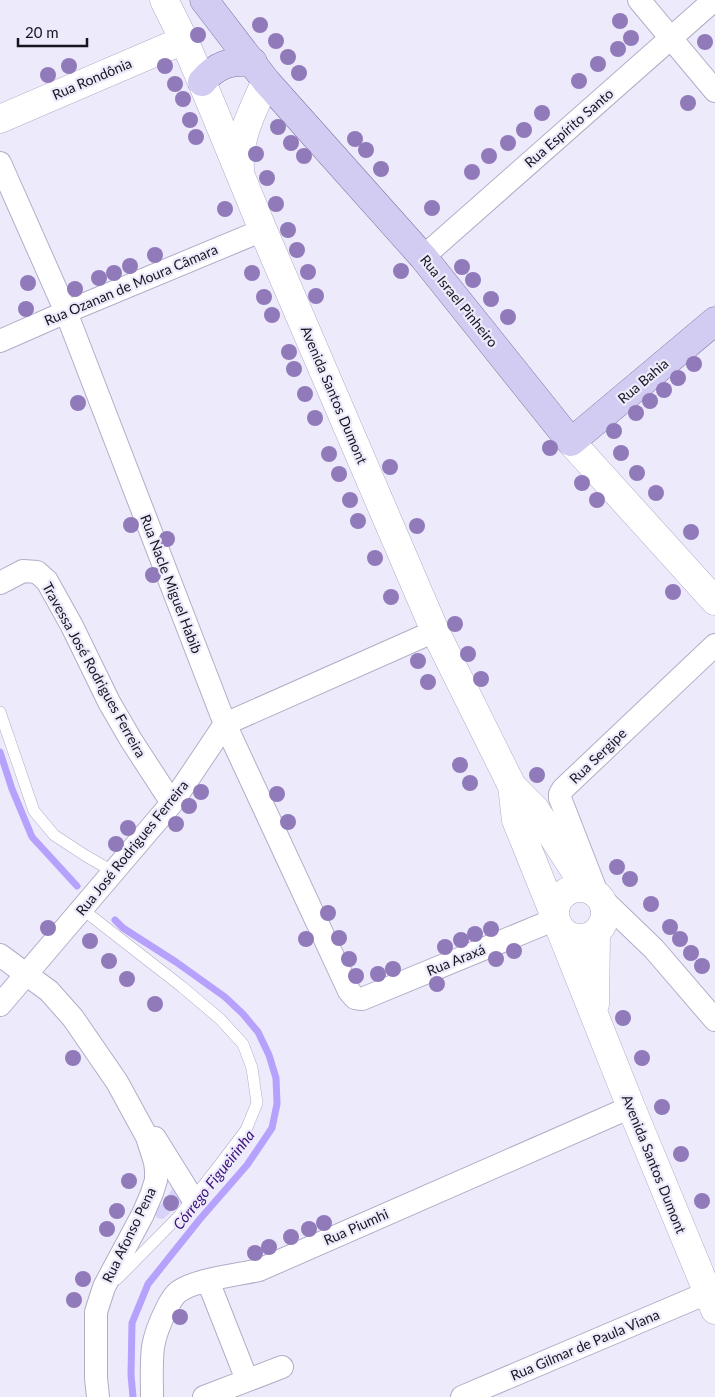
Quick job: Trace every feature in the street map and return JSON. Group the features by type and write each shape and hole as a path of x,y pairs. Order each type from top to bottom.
{"main road":[{"name":"Avenida Santos Dumont","path":"164,0 184,40 434,630 512,786 535,809 597,907 595,1018"},
{"name":"Rua Israel Pinheiro","path":"204,0 260,72 423,257 571,442 715,602"},
{"name":"Rua Rondônia","path":"0,119 184,40"},
{"path":"202,82 211,72 223,65 237,62 260,72 253,108 242,140 241,176"},
{"path":"212,106 225,111 253,108"},
{"name":"Rua Bahia","path":"571,442 715,320"},
{"name":"Avenida Santos Dumont","path":"512,786 516,820 711,1301"},
{"path":"580,888 597,907 584,938 572,937 562,930 557,922 556,906 563,895 573,889 580,888"}],"street":[{"path":"640,0 715,91"},
{"name":"Rua Espírito Santo","path":"423,257 714,0"},
{"name":"Rua Nacle Miguel Habib","path":"0,163 66,312 225,724 349,991 355,998"},
{"name":"Rua Ozanan de Moura Câmara","path":"0,341 263,230"},
{"name":"Travessa José Rodrigues Ferreira","path":"0,583 23,571 37,572 47,581 72,626 109,702 172,803"},
{"path":"225,724 434,630"},
{"name":"Rua Sergipe","path":"597,907 560,794 563,789 715,645"},
{"name":"Rua José Rodrigues Ferreira","path":"0,1004 172,803 225,724"},
{"path":"597,907 654,949 715,1020"},
{"name":"Rua Araxá","path":"355,998 362,998 557,922"},
{"name":"Rua Afonso Pena","path":"0,955 49,991 73,1018 136,1108 193,1198"},
{"name":"Rua Afonso Pena","path":"98,1397 96,1378 96,1312 104,1287 143,1214 156,1180 155,1162 147,1137 117,1082"},
{"name":"Rua Piumhi","path":"152,1397 153,1348 159,1325 172,1299 178,1292 192,1285 259,1270 631,1107"},
{"path":"208,1281 247,1380"},
{"name":"Rua Gilmar de Paula Viana","path":"462,1397 711,1301"},
{"path":"204,1397 282,1366"}],"lane":[{"path":"0,712 34,811 54,835 114,872"},
{"path":"82,909 181,986 220,1019 243,1044 252,1068 257,1103 246,1130 180,1215 119,1276 106,1293 96,1312"}],"shaded area":[{"path":"174,1187 184,1200 163,1219 157,1218 156,1211"}],"waterway":[{"name":"Córrego Figueirinha","path":"0,752 12,789 32,837 77,886"},
{"name":"Córrego Figueirinha","path":"115,920 123,928 176,962 225,997 243,1014 258,1032 269,1055 276,1078 277,1104 272,1128 247,1165 200,1219 148,1284 132,1323 131,1375 133,1397"}]}
